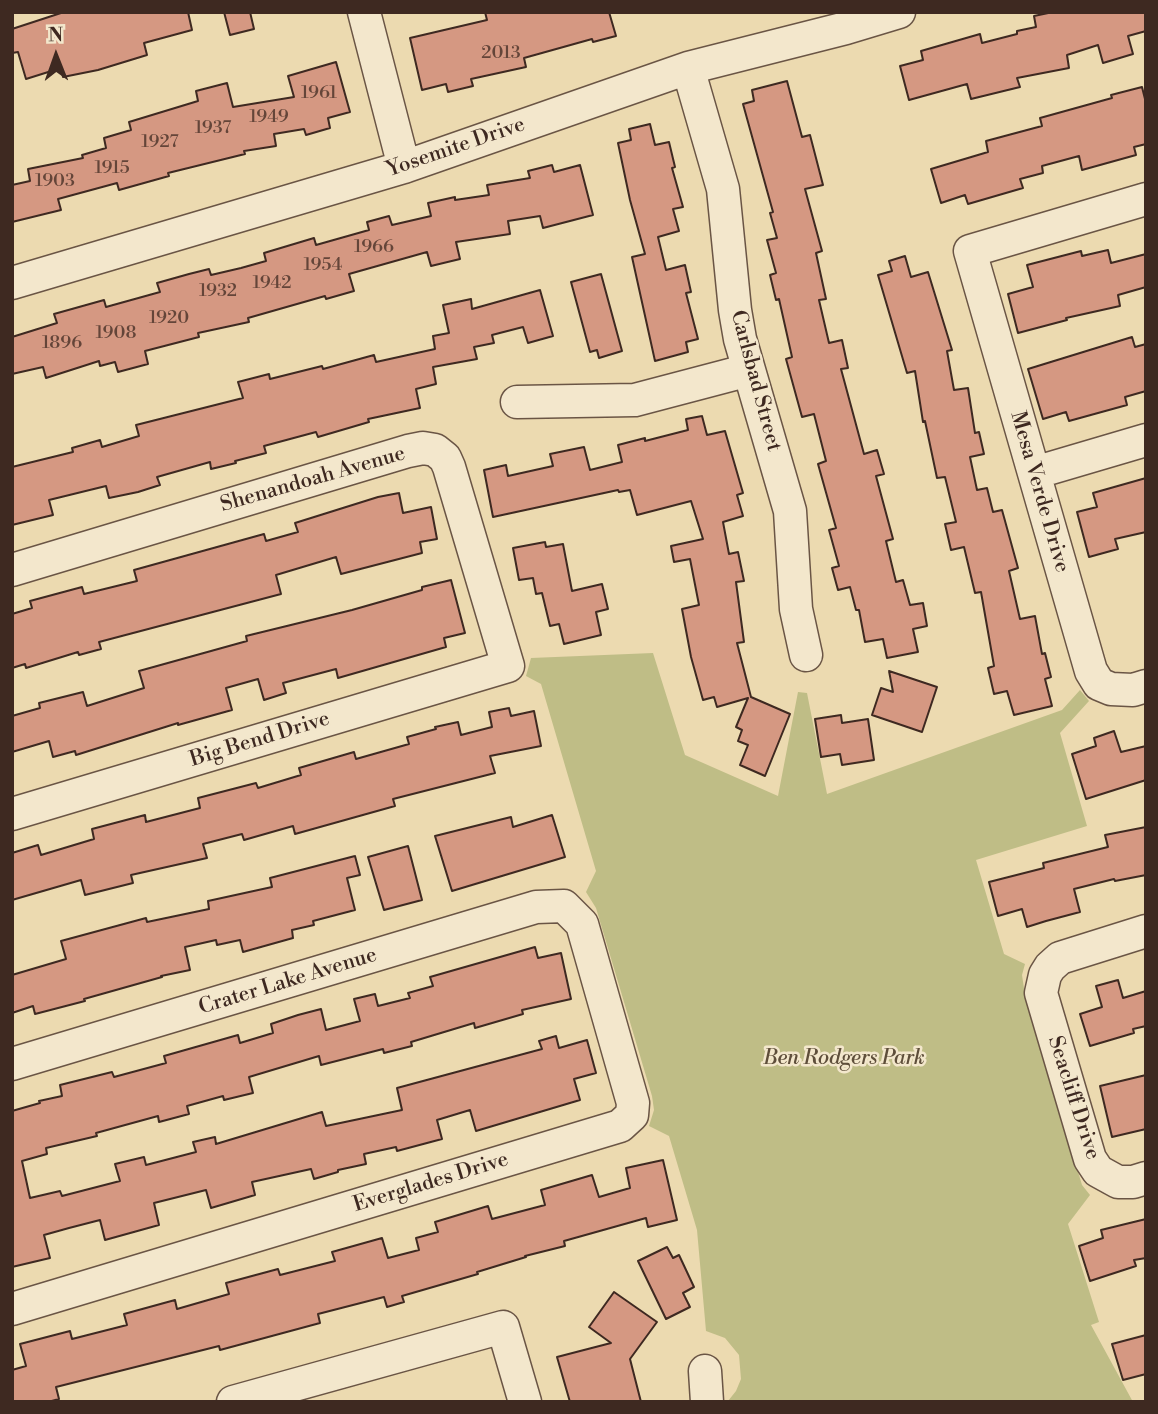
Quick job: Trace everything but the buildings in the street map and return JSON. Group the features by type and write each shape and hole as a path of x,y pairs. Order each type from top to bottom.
{"street":[{"path":"365,12 404,167"},
{"name":"Yosemite Drive","path":"12,283 404,167 688,68 899,12"},
{"name":"Carlsbad Street","path":"688,68 723,189 735,310 749,370 790,510 796,610 806,655"},
{"name":"Mesa Verde Drive","path":"1146,199 970,251 1091,671 1099,684 1111,689 1133,690 1146,686"},
{"path":"517,402 635,400 749,370"},
{"path":"1034,473 1146,440"},
{"name":"Shenandoah Avenue","path":"12,570 408,451 424,448 435,450 445,458 449,467 508,666"},
{"name":"Big Bend Drive","path":"12,814 508,666"},
{"name":"Crater Lake Avenue","path":"12,1064 536,907 564,906"},
{"name":"Everglades Drive","path":"12,1309 620,1126 632,1115 633,1103 582,924 564,906"},
{"name":"Seacliff Drive","path":"1146,931 1060,958 1045,975 1041,993 1090,1158 1098,1171 1118,1182 1133,1182 1146,1178"},
{"path":"233,1402 503,1327 525,1402"}],"green space":[{"name":"Ben Rodgers Park","path":"653,653 685,755 778,796 798,692 807,693 827,794 1062,710 1080,690 1089,701 1060,733 1087,826 976,860 1004,954 1025,964 1022,975 1025,995 1082,1185 1090,1195 1068,1224 1099,1322 1091,1325 1133,1402 728,1401 741,1379 739,1355 725,1338 706,1331 697,1230 669,1136 649,1126 654,1110 652,1096 596,908 586,892 596,871 541,684 526,676 531,658"}]}
